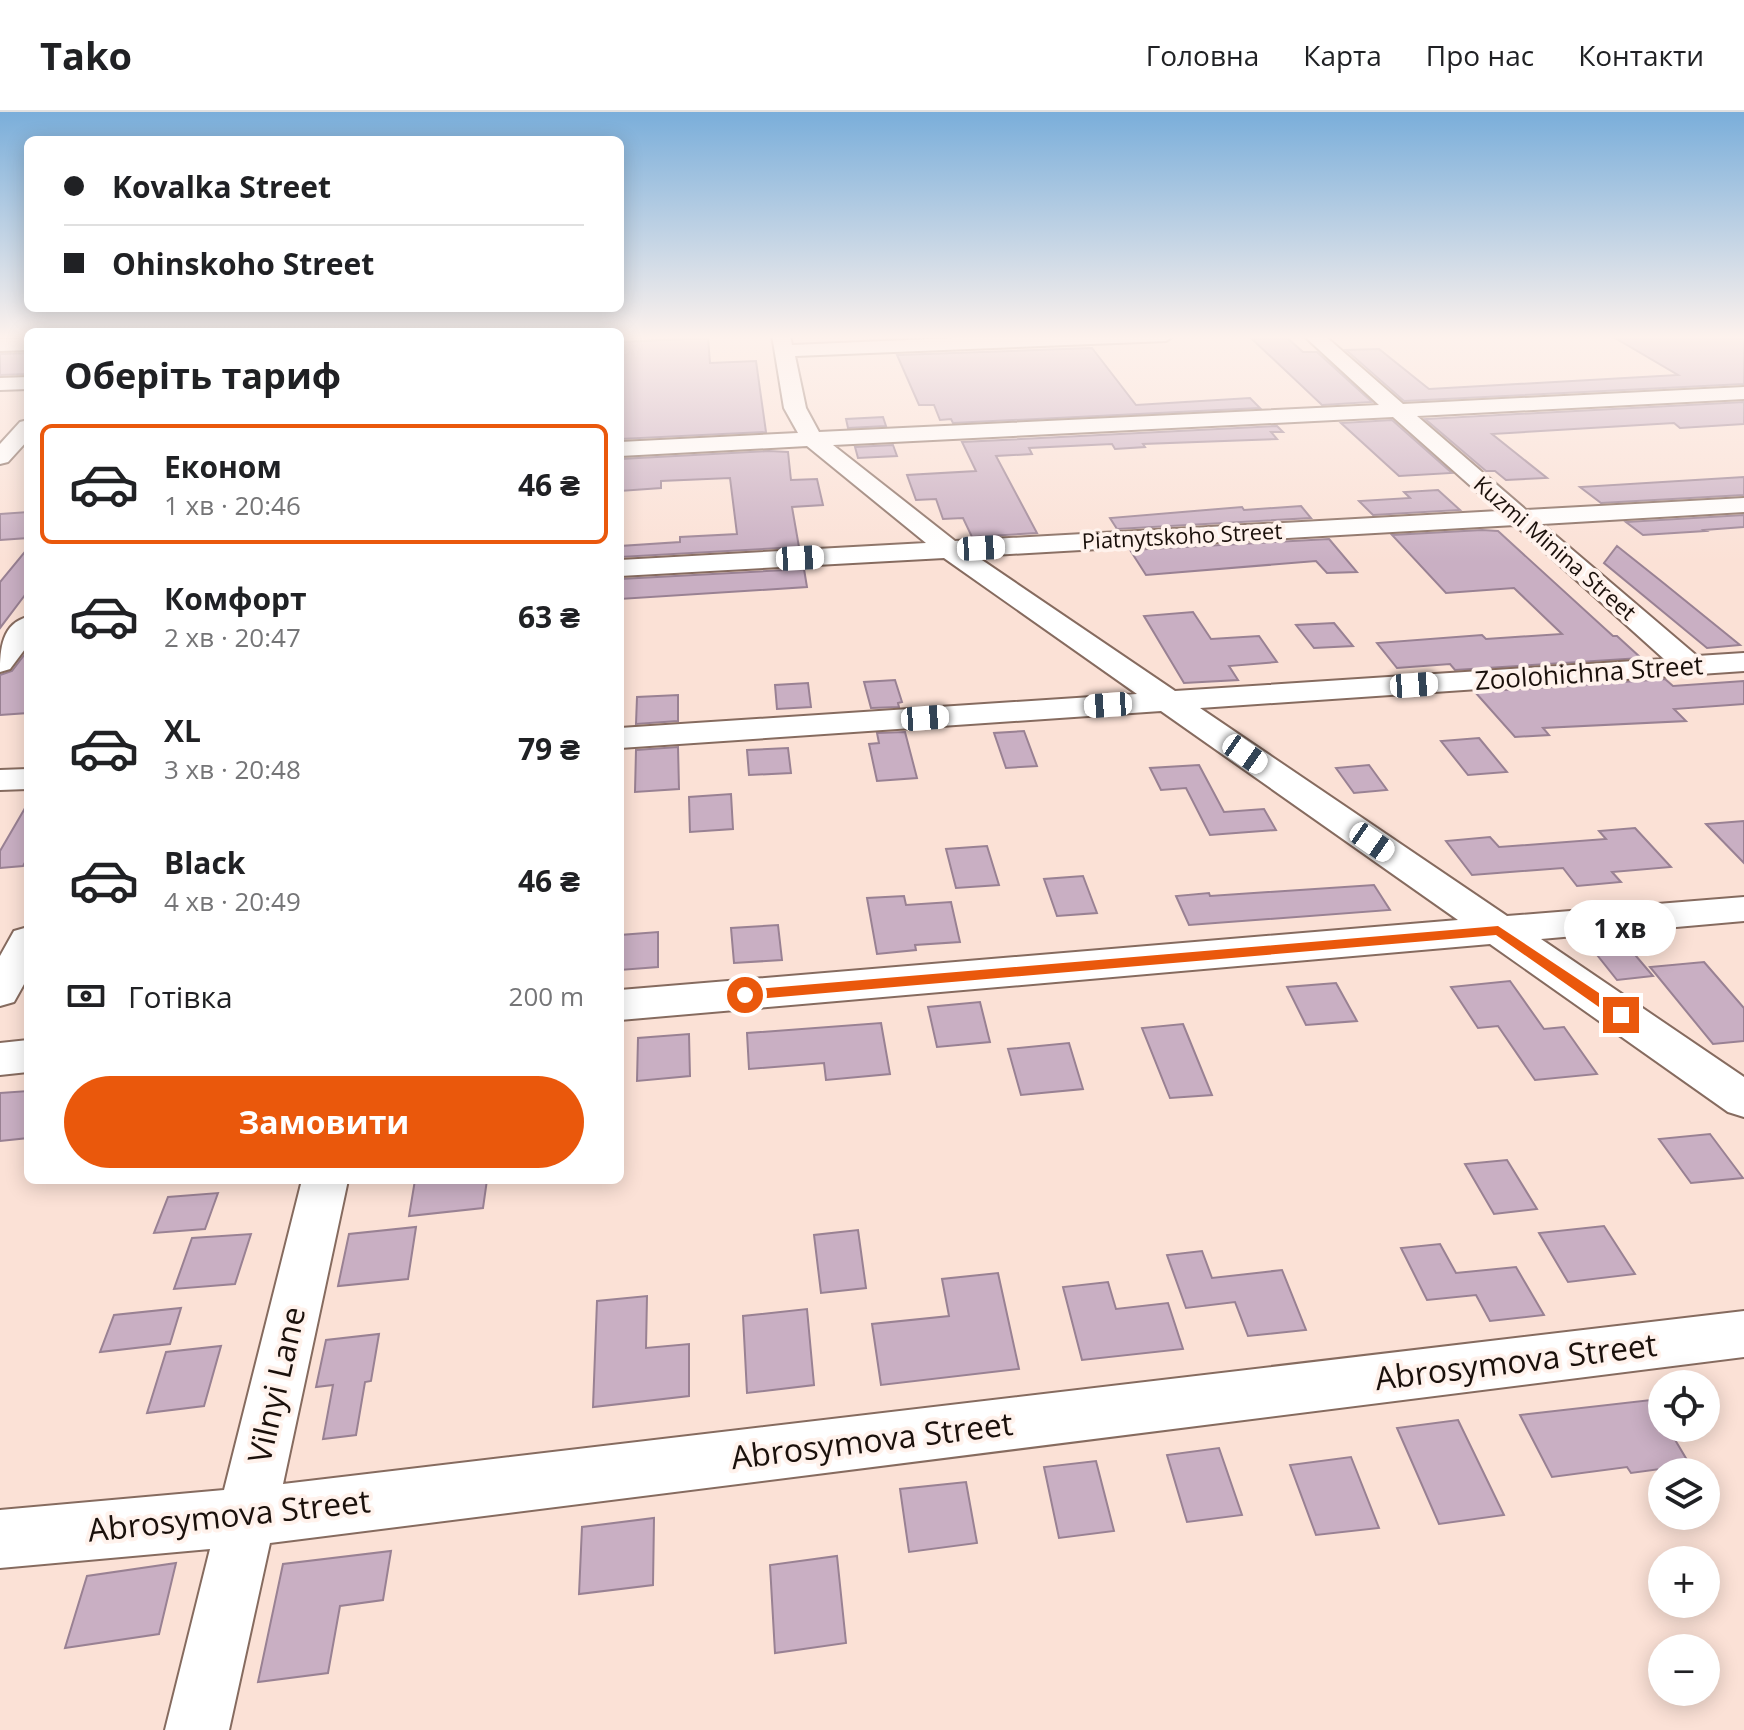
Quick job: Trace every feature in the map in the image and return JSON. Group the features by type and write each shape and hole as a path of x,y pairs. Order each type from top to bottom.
{"street":[{"path":"796,411 812,439 949,549 1744,1100"},
{"path":"624,449 1388,411"},
{"name":"Kuzmi Minina Street","path":"1399,411 1690,666"},
{"path":"0,429 24,428"},
{"path":"0,457 24,431"},
{"name":"Piatnytskoho Street","path":"624,568 1744,505"},
{"path":"0,663 24,630"},
{"name":"Zoolohichna Street","path":"624,738 1744,662"},
{"path":"0,780 24,779"},
{"path":"624,1005 1744,909"},
{"path":"0,992 24,947"},
{"path":"0,1059 24,1056"},
{"name":"Vilnyi Lane","path":"197,1730 324,1184"},
{"name":"Abrosymova Street","path":"0,1539 245,1517 1744,1334"}],"building":[{"path":"624,411 763,411 766,432 624,439"},
{"path":"936,411 1209,411 953,423 951,419 940,420"},
{"path":"1584,411 1744,411 1744,424 1680,428 1674,423 1492,434 1547,478 1506,480 1495,471 1486,471 1425,419"},
{"path":"883,417 886,426 848,428 846,419"},
{"path":"1392,420 1452,473 1399,476 1341,423"},
{"path":"1277,426 1283,432 1271,432 1277,439 1143,444 1145,447 1115,449 1112,444 1029,448 1032,454 996,456 1037,533 972,537 963,518 943,519 936,499 916,500 907,475 976,471 962,442"},
{"path":"893,445 897,456 858,458 855,447"},
{"path":"788,452 791,480 817,479 823,505 792,507 799,547 624,557 624,546 680,542 680,537 737,534 730,478 661,481 661,488 624,491 624,459"},
{"path":"1744,477 1744,495 1601,503 1580,487"},
{"path":"1438,490 1460,510 1373,515 1359,501 1410,498 1404,492"},
{"path":"1301,506 1311,518 1117,529 1110,518 1242,507 1244,510"},
{"path":"24,512 24,538 0,540 0,514"},
{"path":"1744,515 1744,527 1643,535 1626,522"},
{"path":"1498,531 1641,658 1455,670 1450,664 1397,668 1377,643 1482,635 1486,639 1562,634 1514,588 1446,593 1392,535"},
{"path":"1329,539 1357,572 1327,573 1316,561 1146,575 1130,550"},
{"path":"1617,546 1740,645 1707,648 1604,563"},
{"path":"24,553 24,596 0,628 0,582"},
{"path":"804,569 807,587 624,599 624,579"},
{"path":"1193,612 1211,639 1259,636 1277,662 1229,666 1238,680 1184,683 1144,616"},
{"path":"1334,623 1353,646 1314,648 1296,625"},
{"path":"24,655 24,713 0,715 0,675 12,671"},
{"path":"1665,679 1673,686 1744,681 1744,704 1674,709 1686,721 1543,728 1549,735 1515,737 1475,692"},
{"path":"895,680 902,702 898,703 899,707 871,708 864,682"},
{"path":"808,683 811,707 777,709 775,685"},
{"path":"678,695 678,721 636,724 637,697"},
{"path":"1024,731 1037,766 1006,768 994,733"},
{"path":"905,732 917,778 877,781 869,744 879,743 877,733"},
{"path":"1479,738 1507,772 1468,775 1441,741"},
{"path":"678,747 679,789 635,792 636,750"},
{"path":"788,748 791,773 749,775 747,750"},
{"path":"1199,765 1224,812 1264,809 1276,830 1210,835 1186,788 1161,790 1150,768"},
{"path":"1369,765 1387,790 1354,793 1336,768"},
{"path":"731,794 733,829 690,832 689,797"},
{"path":"24,810 23,866 0,868 0,851"},
{"path":"1744,821 1744,863 1706,824"},
{"path":"1635,828 1671,867 1612,872 1621,882 1577,886 1563,868 1472,875 1446,841 1490,837 1499,847 1606,839 1599,831"},
{"path":"987,846 999,885 956,888 946,849"},
{"path":"1083,876 1097,913 1057,916 1044,879"},
{"path":"1374,885 1390,910 1189,925 1176,896 1209,893 1210,896"},
{"path":"904,896 906,905 951,902 960,942 915,945 916,950 877,954 867,898"},
{"path":"778,925 782,960 734,963 731,928"},
{"path":"658,932 658,967 624,970 624,935"},
{"path":"1625,943 1653,976 1617,980 1590,946"},
{"path":"1704,962 1744,1008 1744,1041 1713,1044 1650,967"},
{"path":"1510,981 1544,1029 1564,1027 1597,1074 1535,1080 1498,1026 1478,1028 1451,987"},
{"path":"1336,983 1357,1021 1306,1025 1287,987"},
{"path":"980,1002 990,1042 937,1047 928,1007"},
{"path":"881,1023 890,1074 826,1080 824,1063 749,1069 747,1033"},
{"path":"1183,1024 1212,1095 1170,1098 1142,1028"},
{"path":"689,1034 690,1076 637,1081 638,1038"},
{"path":"1069,1043 1083,1089 1021,1095 1008,1049"},
{"path":"24,1091 24,1138 0,1141 0,1093"},
{"path":"1710,1134 1743,1178 1691,1183 1659,1139"},
{"path":"1507,1160 1537,1209 1494,1214 1465,1164"},
{"path":"414,1184 486,1184 483,1208 409,1216"},
{"path":"218,1193 205,1229 154,1233 168,1197"},
{"path":"1604,1226 1635,1274 1568,1282 1539,1233"},
{"path":"416,1227 408,1279 338,1286 349,1234"},
{"path":"858,1230 866,1288 821,1293 814,1235"},
{"path":"251,1234 235,1284 174,1289 192,1238"},
{"path":"1440,1244 1456,1273 1516,1267 1544,1315 1490,1321 1476,1295 1427,1300 1401,1248"},
{"path":"1202,1251 1212,1278 1282,1270 1306,1330 1248,1336 1235,1302 1186,1308 1167,1255"},
{"path":"998,1273 1019,1369 881,1385 872,1324 949,1316 942,1279"},
{"path":"1108,1282 1116,1309 1168,1303 1183,1349 1082,1360 1063,1287"},
{"path":"647,1296 646,1348 689,1344 689,1396 593,1407 597,1301"},
{"path":"181,1308 170,1344 100,1352 114,1315"},
{"path":"807,1309 814,1385 747,1393 743,1316"},
{"path":"379,1334 371,1381 365,1382 356,1435 323,1439 333,1385 316,1387 326,1340"},
{"path":"221,1346 204,1406 147,1413 166,1352"},
{"path":"1648,1400 1648,1442 1676,1442 1686,1458 1648,1458 1648,1471 1631,1473 1627,1467 1552,1477 1520,1415"},
{"path":"1458,1420 1504,1515 1439,1524 1397,1428"},
{"path":"1219,1448 1242,1515 1187,1522 1167,1455"},
{"path":"1351,1457 1379,1528 1316,1535 1290,1465"},
{"path":"1096,1461 1114,1531 1059,1538 1044,1467"},
{"path":"966,1482 977,1543 909,1552 900,1489"},
{"path":"654,1518 653,1585 579,1594 582,1527"},
{"path":"391,1551 383,1600 340,1606 328,1673 258,1682 283,1564"},
{"path":"837,1556 846,1643 775,1653 770,1565"},
{"path":"176,1563 159,1634 65,1648 87,1576"}],"route":[{"path":"745,995 1498,930 1621,1015"}]}
